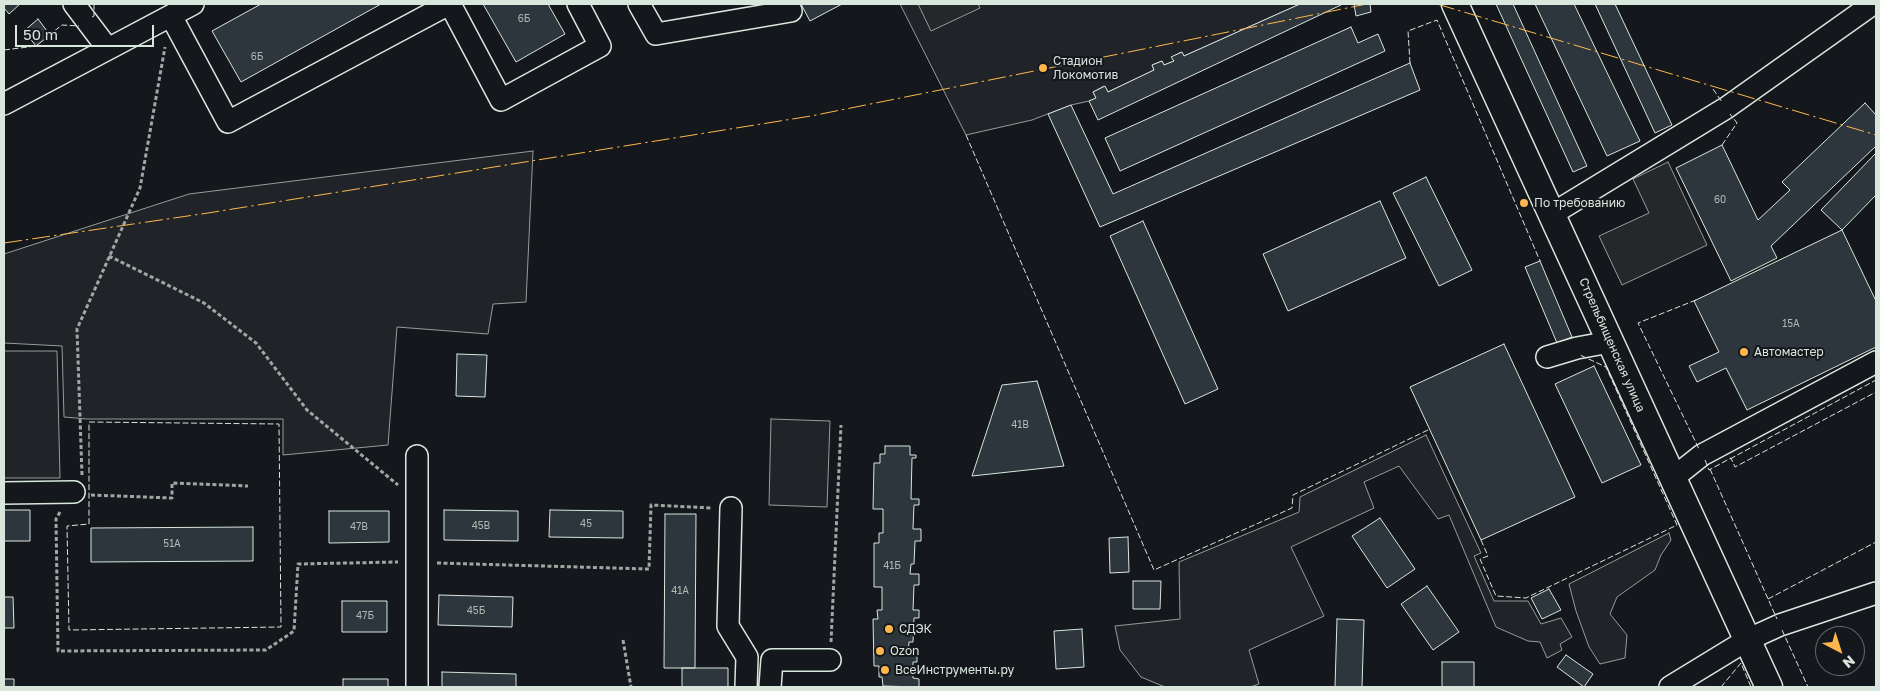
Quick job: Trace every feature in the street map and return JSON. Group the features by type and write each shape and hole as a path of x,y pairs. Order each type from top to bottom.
{"main road":[{"name":"Стрельбищенская улица","path":"1455,4 1769,687"}],"street":[{"path":"74,4 108,49"},
{"path":"4,104 193,4"},
{"path":"171,16 228,122 449,4 501,100 600,46 578,4"},
{"path":"639,4 656,34 791,10 788,4"},
{"path":"1552,214 1726,108 1870,6"},
{"path":"1546,357 1577,348 1610,342"},
{"path":"1673,478 1702,455 1876,362"},
{"path":"417,456 417,687"},
{"path":"4,493 81,494"},
{"path":"731,508 728,626 747,657 746,687"},
{"path":"1670,687 1747,640 1780,625 1876,592"},
{"path":"770,687 772,660 830,660"}],"path":[{"path":"171,16 140,188 77,329 82,481 81,494 56,519 58,651 266,650 294,631 298,564 417,562 649,569 652,505 731,508"},
{"path":"110,256 204,303 256,343 307,410 418,502"},
{"path":"830,660 841,425"},
{"path":"81,494 172,498 172,483 248,486"},
{"path":"623,640 631,687"}],"shaded area":[{"name":"Стадион Локомотив","path":"900,4 1300,4 1184,56 1181,52 1172,57 1174,61 1164,65 1162,61 1152,65 1154,70 1108,92 1104,86 1093,92 1096,98 1089,101 1071,105 1032,120 966,135"},
{"path":"918,4 978,4 980,8 931,31"},
{"path":"533,151 526,302 493,304 488,334 397,327 388,445 283,455 283,419 87,419 64,417 62,346 4,343 4,254 189,194"},
{"path":"1668,162 1707,245 1622,285 1599,236 1649,213 1633,179"},
{"path":"4,351 57,351 60,478 4,478"},
{"path":"771,419 830,421 827,507 769,505"},
{"path":"1426,435 1481,553 1474,556 1494,601 1528,601 1541,624 1561,618 1572,637 1560,644 1562,650 1547,658 1540,642 1528,641 1496,627 1449,515 1438,519 1399,466 1364,482 1374,508 1291,547 1324,616 1249,650 1259,684 1250,687 1165,687 1141,677 1120,650 1115,626 1180,619 1179,562 1299,512 1300,497"},
{"path":"1669,533 1671,540 1661,555 1655,570 1617,597 1610,614 1627,635 1625,658 1600,664 1589,647 1569,584"}],"building":[{"path":"4,4 20,4 9,14 4,8"},
{"path":"261,4 381,4 241,82 212,31"},
{"path":"483,4 548,4 565,34 516,62"},
{"path":"801,4 842,4 810,21"},
{"path":"1300,4 1343,4 1098,120 1089,101 1096,98 1093,92 1105,86 1108,92 1154,70 1152,65 1162,61 1164,65 1174,61 1171,57 1182,52 1184,56"},
{"path":"1354,4 1370,4 1371,12 1356,16"},
{"path":"1496,4 1513,4 1587,166 1573,172"},
{"path":"1535,4 1574,4 1640,141 1607,156"},
{"path":"1595,4 1615,4 1672,125 1655,133"},
{"path":"38,19 50,35 36,46 24,31"},
{"path":"1351,27 1358,43 1378,34 1385,51 1120,171 1105,138"},
{"path":"1410,63 1420,90 1100,227 1048,114 1071,105 1113,194"},
{"path":"1865,103 1876,115 1876,146 1771,246 1777,258 1731,281 1676,168 1722,145 1758,220 1790,190 1782,182"},
{"path":"1876,153 1876,195 1842,230 1821,210"},
{"path":"1426,177 1472,270 1439,286 1393,193"},
{"path":"1380,201 1406,258 1288,311 1263,254"},
{"path":"1143,221 1218,389 1185,404 1110,236"},
{"path":"1842,230 1876,301 1876,347 1747,410 1726,368 1697,382 1689,366 1719,352 1694,301"},
{"path":"1540,261 1572,337 1557,343 1525,267"},
{"path":"1504,344 1575,497 1481,540 1410,387"},
{"path":"457,354 487,355 485,397 456,396"},
{"path":"1594,366 1641,465 1602,483 1555,384"},
{"path":"1037,381 1064,466 972,476 1002,385"},
{"path":"885,446 910,446 910,455 916,455 916,458 912,458 911,499 919,499 919,505 914,505 913,529 921,529 921,541 915,541 914,564 911,564 910,574 919,574 919,585 914,585 913,610 919,610 919,618 914,618 913,642 909,642 908,655 917,655 917,662 913,662 913,678 919,679 919,687 883,686 882,677 879,677 879,666 874,666 873,619 878,619 877,610 882,610 882,587 874,587 874,543 879,543 879,533 883,533 883,509 873,509 874,463 880,463 880,454 885,454"},
{"path":"4,510 30,510 30,541 4,541"},
{"path":"444,510 518,511 518,541 444,540"},
{"path":"550,510 623,511 623,538 549,537"},
{"path":"329,511 389,511 389,542 329,543"},
{"path":"665,514 696,514 695,668 664,668"},
{"path":"1380,518 1415,569 1387,588 1352,536"},
{"path":"253,527 253,561 91,562 91,528"},
{"path":"1128,537 1129,572 1110,573 1109,538"},
{"path":"1133,581 1161,581 1160,609 1133,609"},
{"path":"1427,586 1459,632 1433,650 1401,604"},
{"path":"1549,589 1561,610 1542,619 1531,598"},
{"path":"439,595 513,597 512,627 438,625"},
{"path":"4,597 13,597 14,628 4,628"},
{"path":"342,601 387,601 387,632 342,632"},
{"path":"1337,619 1364,620 1362,687 1335,687"},
{"path":"1082,629 1084,667 1056,669 1054,631"},
{"path":"1566,655 1593,674 1584,687 1557,667"},
{"path":"1442,662 1474,662 1474,687 1442,687"},
{"path":"682,668 728,668 728,687 682,687"},
{"path":"442,672 516,674 516,687 442,687"},
{"path":"4,679 14,679 14,687 4,687"},
{"path":"343,679 388,679 388,687 343,687"}],"fence":[{"path":"92,17 94,16 94,4"},
{"path":"1410,63 1408,31 1437,20 1540,261"},
{"path":"48,36 62,25 79,26"},
{"path":"4,50 36,46 38,44"},
{"path":"1713,89 1722,102"},
{"path":"1722,145 1737,123 1730,114"},
{"path":"966,135 1154,570 1292,508 1293,495 1430,429"},
{"path":"1696,300 1638,323 1699,449"},
{"path":"1481,540 1488,556 1480,559 1496,596 1526,598 1677,525 1606,367 1580,355"},
{"path":"1730,459 1876,380"},
{"path":"1705,460 1709,470 1731,458 1735,467 1876,392"},
{"path":"89,422 279,424 281,627 69,630 67,526 89,524 89,422"},
{"path":"1710,469 1777,619"},
{"path":"1768,599 1876,542"},
{"path":"1782,630 1808,687"},
{"path":"1721,687 1741,663 1751,687"}],"power":[{"path":"4,243 208,213 811,116 1367,4"},
{"path":"1437,4 1876,135"}],"place":[{"name":"Стадион Локомотив","path":"1043,68"},
{"name":"По требованию","path":"1524,203"},
{"name":"Автомастер","path":"1744,352"},
{"name":"СДЭК","path":"889,629"},
{"name":"Ozon","path":"880,651"},
{"name":"ВсеИнструменты.ру","path":"885,670"}]}
